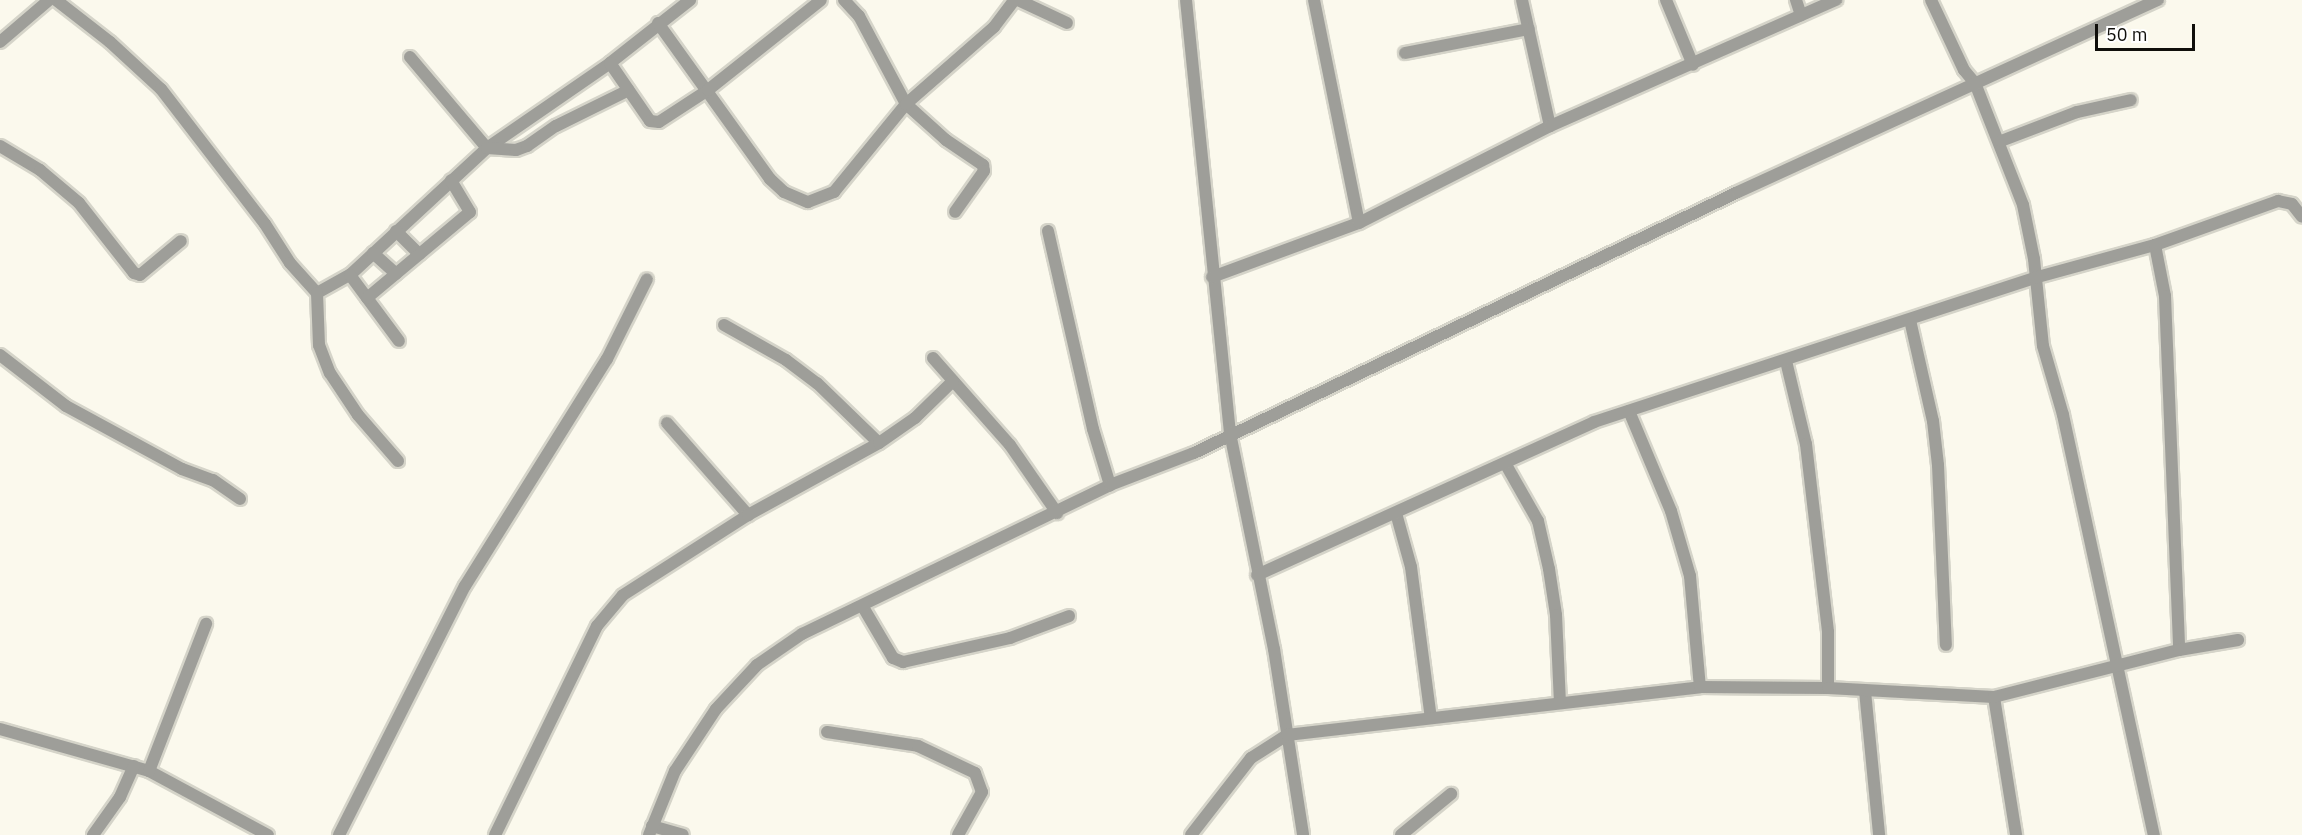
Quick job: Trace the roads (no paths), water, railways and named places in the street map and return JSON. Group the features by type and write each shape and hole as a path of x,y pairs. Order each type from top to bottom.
{"street":[{"path":"0,42 49,0"},
{"path":"56,0 110,42 161,89 265,224 290,263 317,293 319,345 325,364 358,414 398,461"},
{"path":"317,293 350,275 487,148 610,63 690,0"},
{"path":"610,63 650,121 660,122 708,90 821,0"},
{"path":"844,0 859,16 906,104 923,122 983,165 984,171 955,212"},
{"path":"658,23 770,179 784,192 808,202 834,192 906,104 994,27 1016,0 1067,23"},
{"path":"1186,0 1209,206 1212,277 1230,433 1257,575 1274,649 1303,835"},
{"path":"1314,0 1359,223"},
{"path":"1522,0 1550,126"},
{"path":"1666,0 1693,65"},
{"path":"1796,0 1802,15"},
{"path":"1212,277 1359,223 1550,126 1693,65 1836,0"},
{"path":"1931,0 1964,70 1975,83 2001,141 2023,205 2043,346 2062,415 2115,665 2133,729 2154,835"},
{"path":"683,835 651,830 675,771 716,709 740,680 801,634 863,607 1110,485 1194,453 1230,433 1975,83 2158,0"},
{"path":"1406,53 1529,29"},
{"path":"410,57 487,148 516,150 556,126 629,90"},
{"path":"2001,141 2077,112 2131,100"},
{"path":"543,110 556,126"},
{"path":"0,146 40,170 79,203 134,273 140,275 181,242"},
{"path":"367,298 471,209 451,180"},
{"path":"1257,575 1594,422 2034,278 2155,245 2278,201 2292,204 2302,217"},
{"path":"396,231 419,254"},
{"path":"1048,231 1093,429 1110,485"},
{"path":"2155,245 2165,296 2179,650"},
{"path":"373,253 396,274"},
{"path":"350,275 399,341"},
{"path":"339,835 465,586 607,359 647,279"},
{"path":"1910,320 1933,421 1946,645"},
{"path":"724,325 786,360 817,383 879,443"},
{"path":"0,355 66,406 182,469 213,480 240,499"},
{"path":"933,357 1010,445 1057,513"},
{"path":"1786,360 1806,444 1828,632 1828,688"},
{"path":"495,835 597,626 631,589 748,515 879,443 915,418 953,381"},
{"path":"1629,411 1671,511 1685,557 1697,634 1700,687"},
{"path":"667,423 748,515"},
{"path":"1505,463 1538,521 1556,615 1560,702"},
{"path":"1396,513 1411,567 1431,718"},
{"path":"863,607 893,658 903,662 1010,638 1069,616"},
{"path":"149,771 206,624"},
{"path":"1191,835 1251,759 1287,735 1700,687 1828,688 1994,697 2179,650 2238,640"},
{"path":"1865,691 1879,835"},
{"path":"1994,697 2016,835"},
{"path":"0,729 149,771 268,835"},
{"path":"827,732 918,746 975,773 982,792 958,835"},
{"path":"93,835 120,797 134,766"},
{"path":"1401,835 1451,794"}]}
